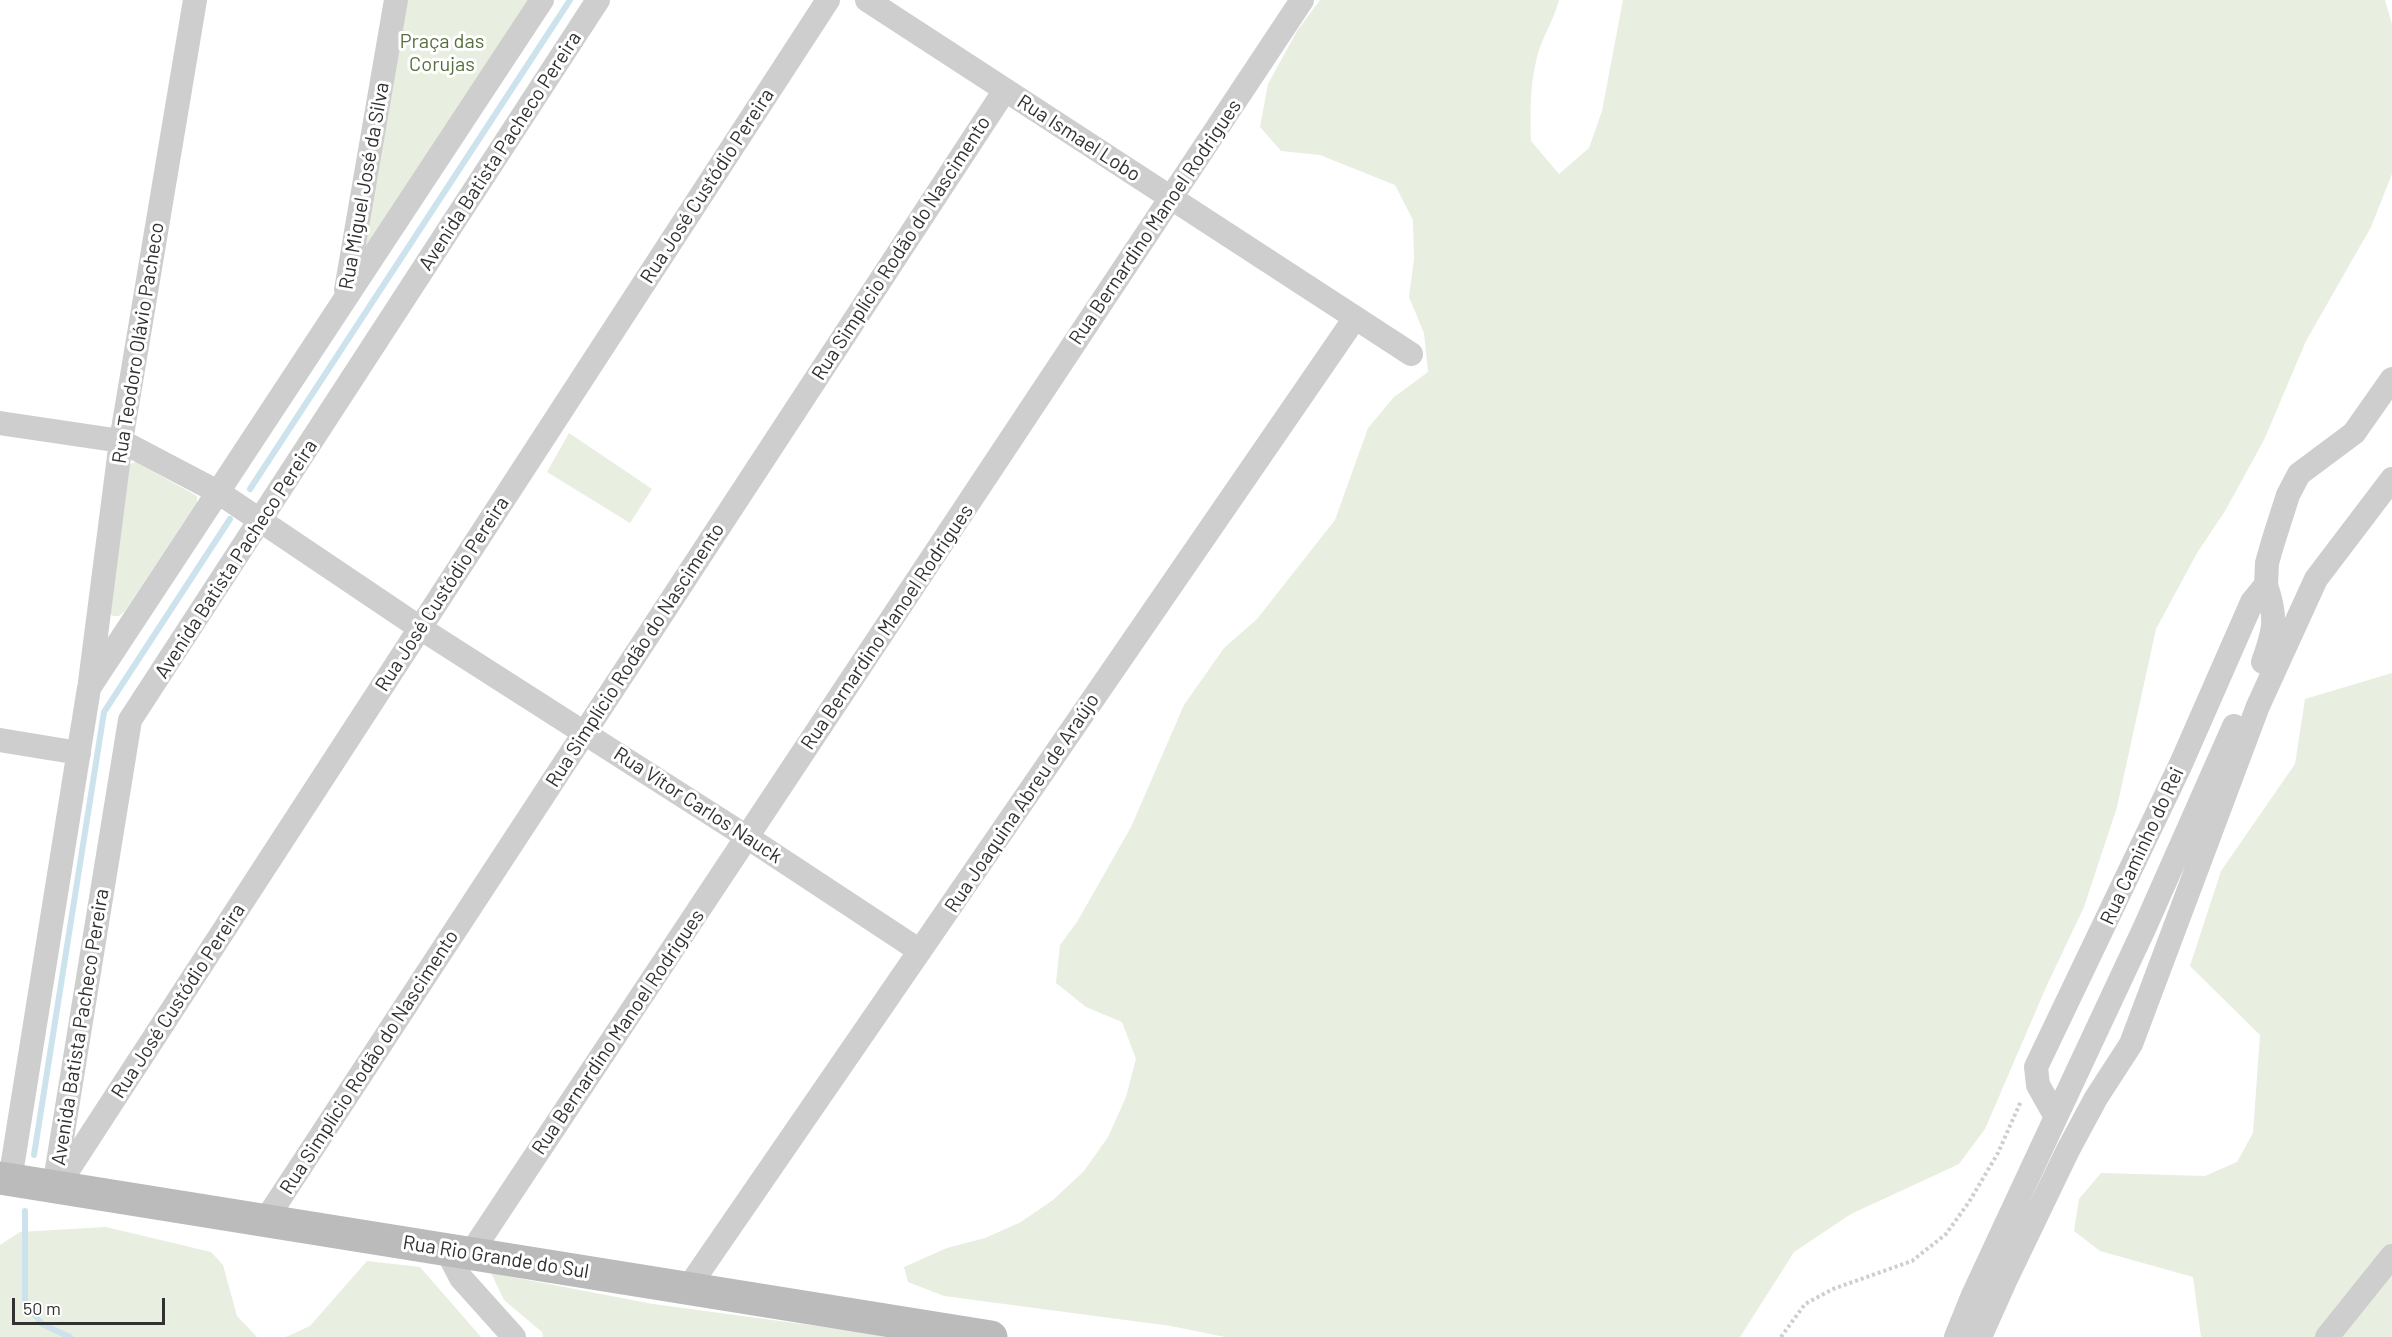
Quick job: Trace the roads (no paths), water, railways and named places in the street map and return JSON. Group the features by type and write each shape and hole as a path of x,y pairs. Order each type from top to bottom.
{"street":[{"name":"Rua Teodoro Olávio Pacheco","path":"89,688 121,441 195,0"},
{"name":"Rua Miguel José da Silva","path":"344,301 396,0"},
{"path":"5,1179 89,688 542,0"},
{"name":"Avenida Batista Pacheco Pereira","path":"56,1187 130,720 597,0"},
{"name":"Rua José Custódio Pereira","path":"56,1187 828,0"},
{"name":"Rua Ismael Lobo","path":"867,0 1411,354"},
{"name":"Rua Bernardino Manoel Rodrigues","path":"458,1251 747,837 1171,198 1294,3"},
{"name":"Rua Simplício Rodão do Nascimento","path":"265,1221 1005,90"},
{"name":"Rua Joaquina Abreu de Araújo","path":"688,1288 1355,318"},
{"name":"Rua Caminho do Rei","path":"2056,1117 2038,1085 2036,1067 2180,766 2252,602 2266,585 2267,563 2288,495 2299,474 2354,433 2392,379"},
{"name":"Rua Vítor Carlos Nauck","path":"0,423 121,441 218,492 420,627 920,951"},
{"path":"1980,1337 2004,1281 2068,1150 2096,1098 2130,1044 2258,706 2316,579 2392,479"},
{"path":"1956,1337 1973,1295 2144,930 2262,664 2273,633 2272,604 2266,585"},
{"path":"0,740 79,753"},
{"name":"Rua Rio Grande do Sul","path":"5,1179 991,1337"},
{"path":"458,1251 461,1278 514,1337"},
{"path":"2327,1337 2392,1256"}],"waterway":[{"path":"250,489 570,0"},
{"path":"34,1155 104,712 230,519"},
{"path":"25,1211 25,1302 42,1324 70,1337"}],"park label":[{"name":"Praça das Corujas","path":"442,52"}]}
